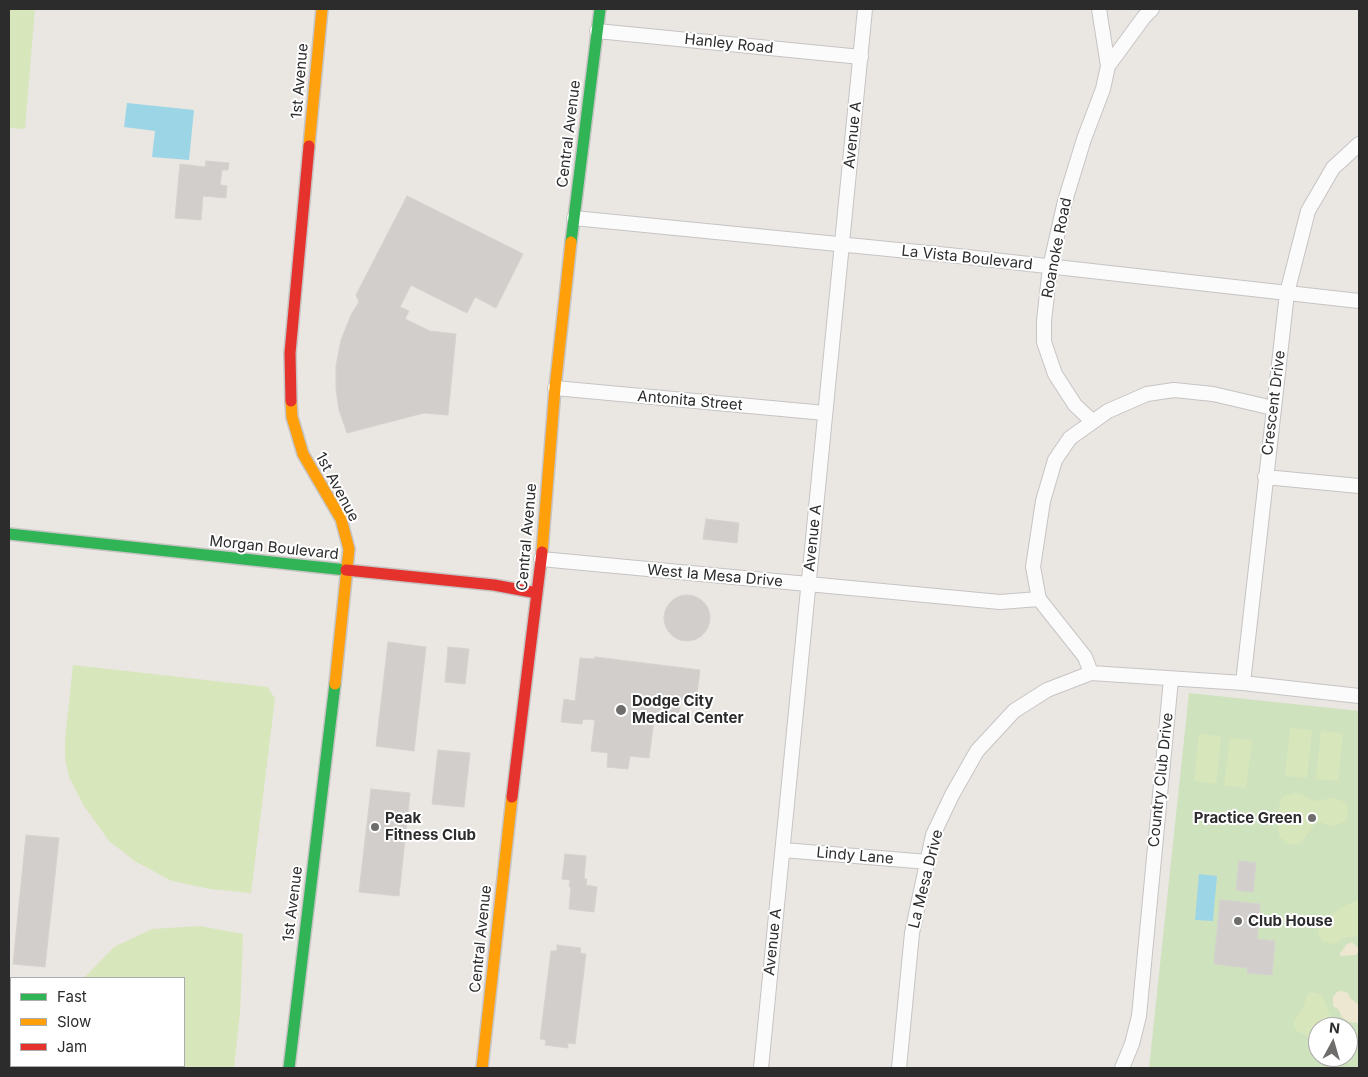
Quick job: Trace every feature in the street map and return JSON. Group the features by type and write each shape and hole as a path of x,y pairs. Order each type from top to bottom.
{"street":[{"name":"1st Avenue","path":"288,1068 348,570 349,548 341,520 303,454 292,417 290,354 322,9"},
{"name":"Central Avenue","path":"482,1068 519,735 541,559 555,388 600,9"},
{"name":"Avenue A","path":"761,1068 865,9"},
{"name":"Roanoke Road","path":"1092,422 1075,405 1055,374 1044,342 1044,321 1050,267 1068,192 1084,139 1103,89 1108,66 1099,9"},
{"name":"Roanoke Road","path":"1108,66 1152,9"},
{"name":"Hanley Road","path":"597,31 860,57"},
{"name":"Crescent Drive","path":"1243,683 1287,293 1308,211 1333,168 1359,144"},
{"name":"La Vista Boulevard","path":"574,218 1359,301"},
{"name":"Antonita Street","path":"555,388 825,413"},
{"path":"1273,408 1213,394 1174,390 1147,394 1108,411 1070,438 1055,460 1043,501 1033,567 1039,599 1085,657 1091,674 1243,683 1359,696"},
{"path":"1265,477 1359,486"},
{"name":"Morgan Boulevard","path":"9,534 494,585 537,594"},
{"name":"West la Mesa Drive","path":"541,559 1000,602 1039,599"},
{"name":"La Mesa Drive","path":"899,1068 912,934 934,835 952,795 977,751 1014,711 1047,690 1091,674"},
{"name":"Country Club Drive","path":"1122,1068 1132,1044 1139,1016 1170,678"},
{"name":"Lindy Lane","path":"782,850 928,862"}],"green space":[{"path":"9,9 35,9 25,129 9,128"},
{"path":"73,665 268,687 275,699 251,893 210,889 172,881 136,862 109,841 84,806 69,777 65,759 65,740"},
{"path":"1189,693 1359,711 1359,1068 1149,1068"},
{"path":"1290,728 1312,730 1307,778 1285,776"},
{"path":"1321,731 1343,733 1338,781 1316,779"},
{"path":"1199,734 1221,736 1216,784 1194,781"},
{"path":"1230,738 1252,740 1246,788 1224,785"},
{"name":"Practice Green","path":"1294,793 1314,801 1334,798 1341,800 1348,809 1346,821 1334,826 1318,822 1301,843 1295,845 1288,844 1280,837 1277,813 1282,797"},
{"path":"1359,900 1359,936 1344,938 1335,944 1323,942 1318,934 1323,919 1348,904"},
{"path":"200,926 243,934 240,1014 234,1068 71,1068 185,1067 185,977 85,977 114,947 152,929"},
{"path":"1314,992 1322,995 1331,1017 1308,1017 1308,1036 1296,1031 1294,1021 1304,1006 1309,993"}],"sand":[{"path":"1352,942 1358,948 1356,955 1341,956 1339,954 1347,944"},
{"path":"1337,992 1348,993 1351,999 1359,1005 1359,1023 1358,1017 1342,1017 1338,1009 1333,1006 1333,997"}],"water":[{"path":"127,103 194,110 189,160 152,157 155,131 124,127"},
{"path":"1199,874 1217,876 1213,921 1195,920"}],"building":[{"path":"206,161 229,163 228,170 222,170 220,185 227,186 226,198 203,196 201,220 175,218 180,164 205,167"},
{"path":"407,196 523,254 496,308 475,297 467,313 411,285 400,307 409,311 405,319 430,331 456,334 448,415 424,413 347,433 339,410 336,389 336,366 341,340 351,315 359,302 356,295"},
{"path":"706,519 739,523 737,543 703,539"},
{"path":"687,595 700,599 706,605 710,618 706,631 700,637 687,641 674,637 668,631 664,618 668,605 674,599"},
{"path":"388,642 426,647 414,751 376,746"},
{"path":"448,647 469,649 465,684 445,682"},
{"name":"Dodge City Medical Center","path":"595,657 700,670 696,701 681,700 678,723 654,720 649,758 630,756 628,769 607,767 608,753 591,751 595,720 583,719 582,724 561,722 564,699 575,701 580,658 594,659"},
{"path":"438,750 470,753 464,807 432,804"},
{"path":"371,789 410,793 399,896 359,892"},
{"path":"26,835 59,838 45,967 13,964"},
{"path":"565,854 586,856 584,879 587,879 586,885 597,887 594,912 569,909 570,880 562,879"},
{"path":"1239,861 1256,863 1253,892 1236,890"},
{"name":"Club House","path":"1220,900 1260,904 1257,939 1275,941 1272,975 1247,973 1248,968 1214,964"},
{"path":"557,945 581,948 580,953 586,954 575,1044 568,1043 568,1048 545,1045 546,1040 540,1039 551,951 557,951"}],"traffic: fast":[{"path":"571,242 600,9"},
{"path":"9,534 346,570"},
{"path":"289,1068 335,684"}],"traffic: slow":[{"path":"309,146 322,9"},
{"path":"542,552 555,388 571,242"},
{"path":"291,401 292,417 303,454 341,519 349,549 335,684"},
{"path":"482,1068 512,797"}],"traffic: jam":[{"path":"291,401 290,353 309,146"},
{"path":"512,797 542,552"},
{"path":"346,570 494,585 537,593"}],"place":[{"name":"Dodge City Medical Center","path":"621,710"},
{"name":"Practice Green","path":"1312,818"},
{"name":"Peak Fitness Club","path":"375,827"},
{"name":"Club House","path":"1238,921"}]}
